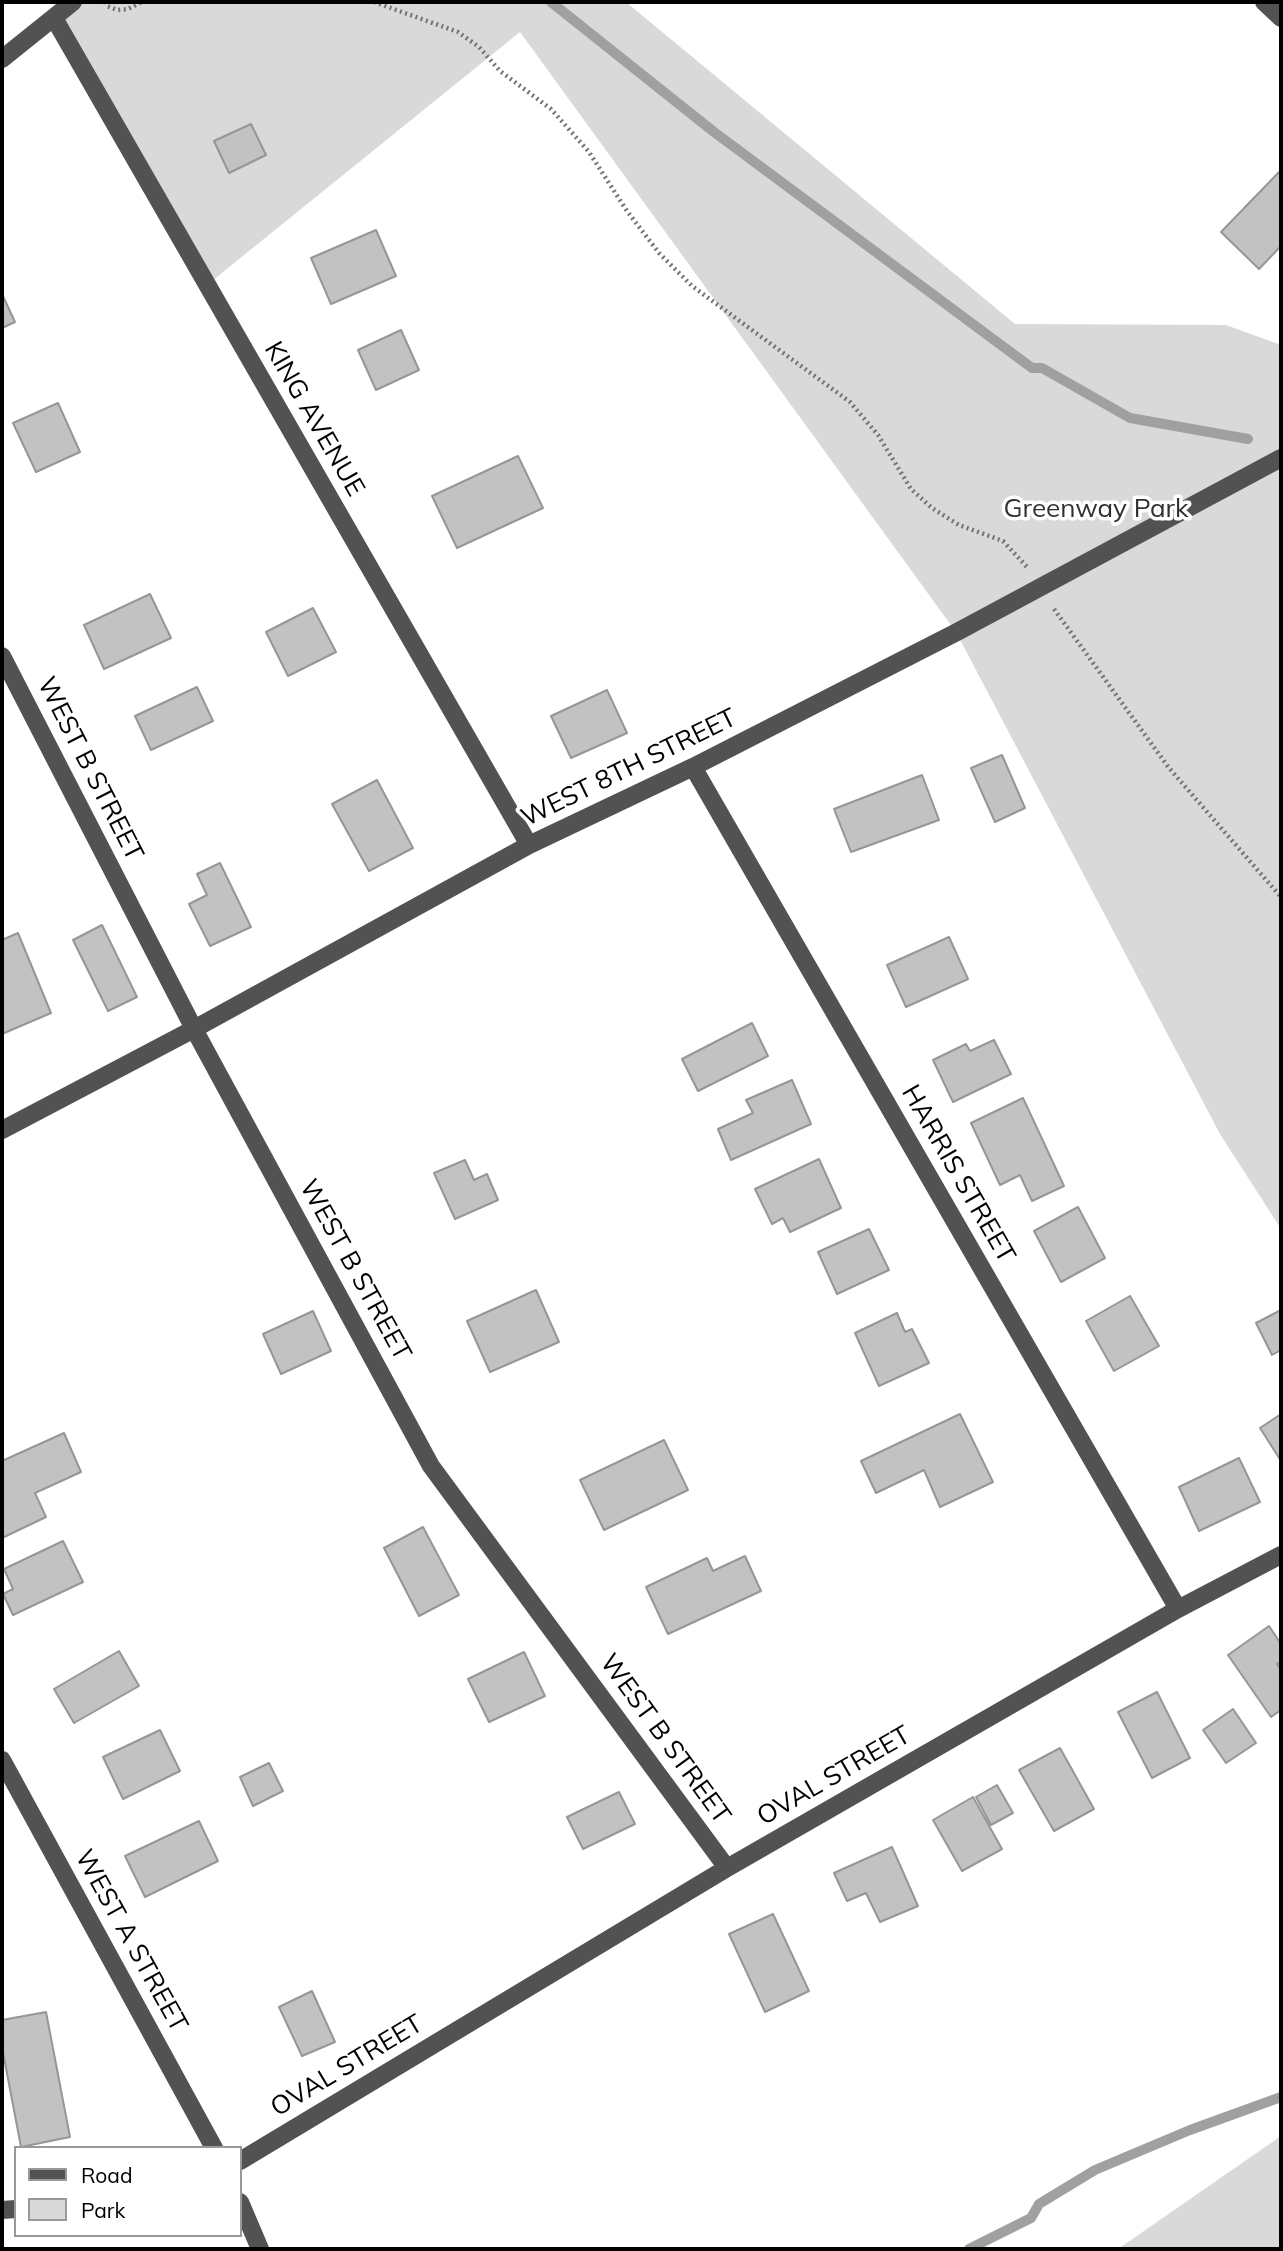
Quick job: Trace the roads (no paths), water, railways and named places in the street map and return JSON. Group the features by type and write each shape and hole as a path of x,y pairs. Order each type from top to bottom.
{"street":[{"path":"2,59 73,2"},
{"path":"1264,2 1281,18"},
{"name":"KING AVENUE","path":"54,18 529,845"},
{"name":"WEST 8TH STREET","path":"2,1130 194,1029 529,845 693,766 1041,588 1281,458"},
{"name":"WEST B STREET","path":"2,656 194,1029 431,1466 727,1868"},
{"name":"HARRIS STREET","path":"693,766 1178,1609"},
{"name":"OVAL STREET","path":"242,2160 727,1868 1178,1609 1281,1555"},
{"name":"WEST A STREET","path":"2,1759 213,2146"},
{"path":"242,2207 260,2249"}],"waterway":[{"path":"551,2 714,132 1032,368 1042,368 1130,418 1248,439"},
{"path":"969,2249 1031,2218 1039,2204 1095,2170 1190,2130 1281,2097"}],"park label":[{"name":"Greenway Park","path":"1096,509"}]}
